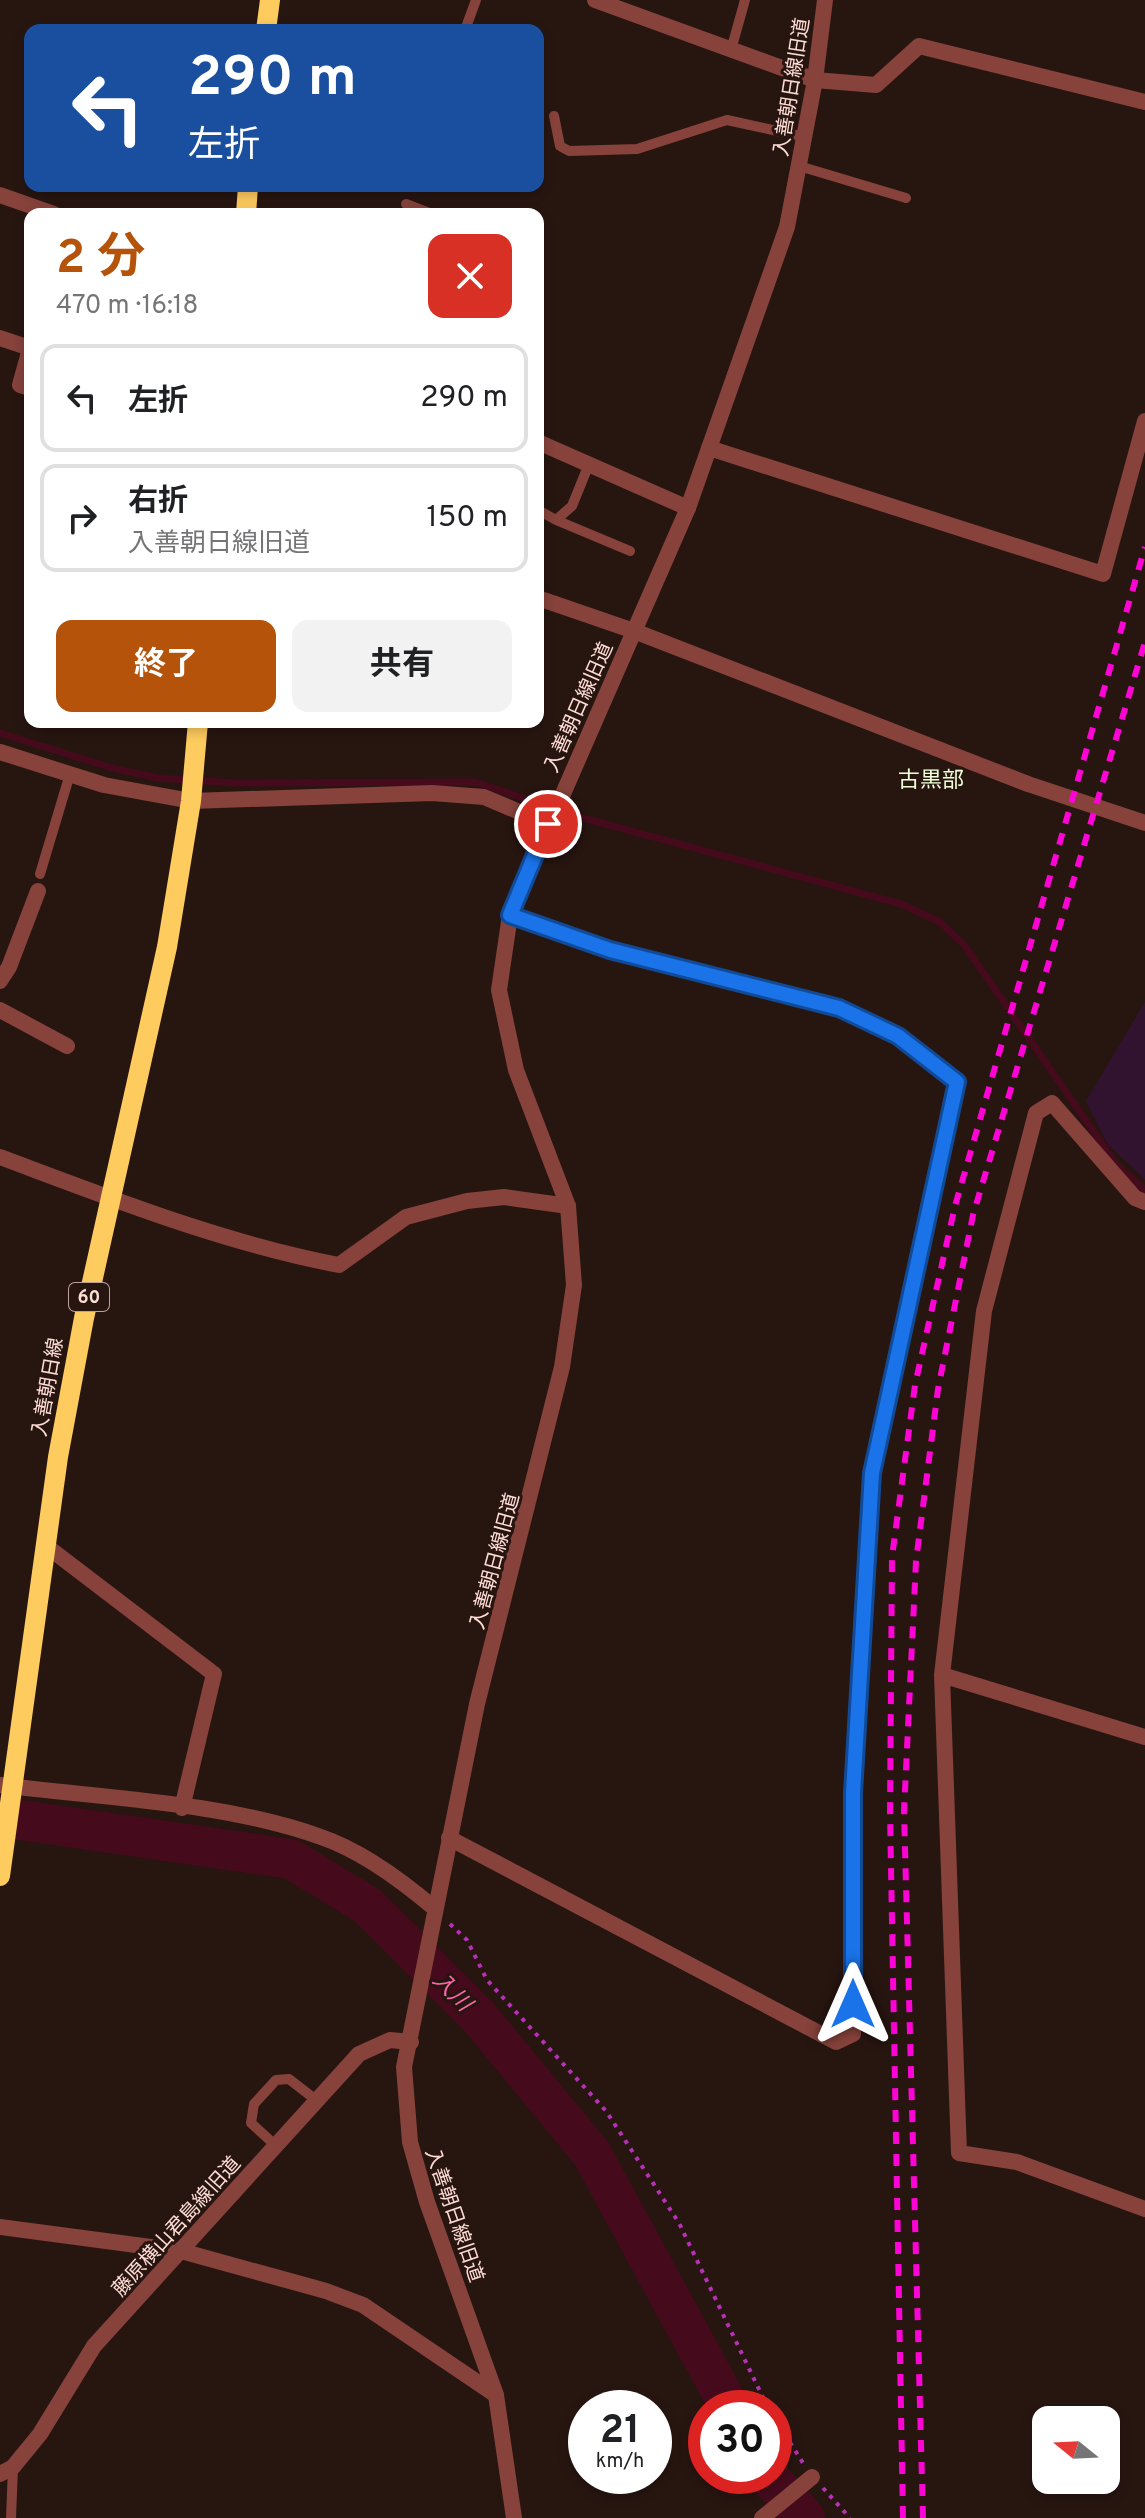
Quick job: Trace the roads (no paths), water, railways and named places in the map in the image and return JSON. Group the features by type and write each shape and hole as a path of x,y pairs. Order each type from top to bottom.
{"main road":[{"path":"267,24 270,0"},
{"name":"入善朝日線","path":"0,1876 6,1786 84,1318 167,947 191,801 197,728"}],"street":[{"path":"595,0 623,5 731,50 815,80 876,85 919,46 1145,102"},
{"name":"入善朝日線旧道","path":"514,2518 496,2395 427,2202 410,2142 404,2067 477,1704 562,1367 574,1285 568,1206 516,1070 499,990 510,915 688,508 787,227 815,80 825,0"},
{"path":"0,195 37,208"},
{"path":"0,338 24,346"},
{"path":"709,448 1103,574 1145,421"},
{"path":"544,445 688,508"},
{"name":"入善朝日線旧道","path":"544,600 634,631"},
{"path":"634,631 1028,784 1145,823"},
{"path":"0,752 104,785 191,801 432,793 484,797 548,824"},
{"path":"0,981 9,967 39,882"},
{"path":"449,1838 836,2042 853,2034 853,1793 872,1473 957,1082 898,1036 839,1008 610,950 510,915"},
{"path":"0,1010 67,1046"},
{"path":"1145,1202 1135,1198 1052,1103 1036,1113 984,1311 942,1675 959,2153 1017,2162 1145,2209"},
{"path":"0,1157 113,1199 301,1258 339,1265 406,1217 467,1201 504,1197 568,1206"},
{"path":"45,1545 214,1674 182,1808"},
{"path":"942,1675 1145,1737"},
{"path":"6,1786 246,1816 323,1837 399,1879 434,1908"},
{"name":"藤原横山君島線旧道","path":"6,2470 40,2434 94,2346 359,2054 390,2040 411,2042"},
{"path":"0,2227 181,2251 326,2291 363,2305 496,2395"},
{"path":"766,2515 812,2477"}],"lane":[{"path":"467,24 476,0"},
{"path":"731,50 745,0"},
{"path":"554,116 560,146 569,151 637,149 727,120 804,137"},
{"path":"799,166 906,198"},
{"path":"406,204 416,208"},
{"path":"556,520 572,506 589,464"},
{"path":"544,513 630,551"},
{"path":"39,882 70,774"},
{"path":"275,2145 251,2123 254,2104 276,2080 289,2079 316,2100"},
{"path":"6,2470 11,2518"}],"waterway":[{"path":"0,733 112,768 158,778 235,783 475,782 583,818 901,904 940,922 965,946 1116,1164 1145,1190"},
{"name":"入川","path":"0,1817 291,1859 368,1906 479,2017 592,2154 720,2390"},
{"name":"入川","path":"784,2494 805,2518"}],"railway":[{"path":"903,2518 890,1813 892,1557 915,1385 955,1206 1145,547"},
{"path":"923,2518 904,1811 916,1561 938,1389 973,1215 1145,642"}],"district":[{"name":"古黒部","path":"931,779"}]}
